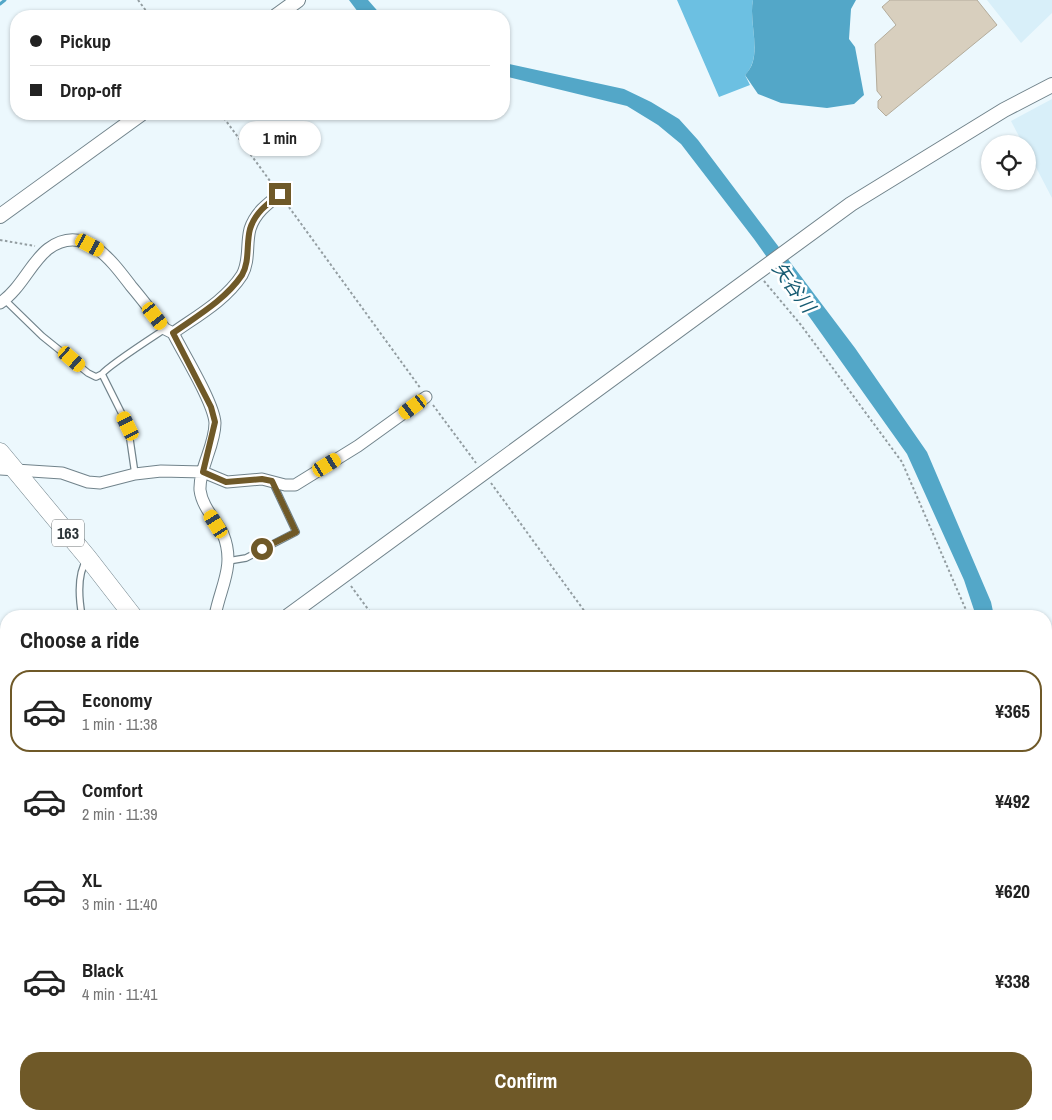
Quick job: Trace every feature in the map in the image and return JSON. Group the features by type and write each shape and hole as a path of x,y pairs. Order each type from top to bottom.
{"highway":[{"name":"163","path":"0,452 8,469 88,558 128,610"}],"street":[{"path":"284,10 298,0"},
{"path":"296,610 787,250 902,171 1004,110 1052,85"},
{"path":"0,216 133,120"},
{"path":"169,331 216,302 242,274 248,256 250,230 260,209 280,194"},
{"path":"3,302 20,285 47,250 61,242 75,240 104,252 169,331 211,407 215,422 200,490 203,501 223,535 228,561 226,584 216,610"},
{"path":"8,469 62,473 88,482 100,483 135,474 161,471 203,472 226,482 262,479 285,485 295,485 358,446 426,397"}],"lane":[{"path":"3,302 42,336 88,373 96,377 169,331"},
{"path":"102,374 128,426 135,474"},
{"path":"228,561 246,558 296,532 272,481"},
{"path":"81,610 83,565 88,558"}],"path":[{"path":"226,120 426,397 584,610"},
{"path":"0,240 47,250"},
{"path":"759,270 902,462 966,610"},
{"path":"343,575 369,610"}],"shaded area":[{"path":"677,0 753,0 754,59 751,68 745,75 750,85 719,97"},
{"path":"987,0 1052,0 1052,13 1021,43"},
{"path":"1052,99 1052,198 1036,167 1036,135 1018,135 1011,121"}],"water":[{"path":"349,0 368,0 377,10 356,10"},
{"path":"753,0 856,0 851,9 849,39 855,47 864,95 854,104 827,108 781,103 758,94 745,75 751,68 754,59"},
{"name":"矢谷川","path":"510,64 624,89 651,102 679,119 698,140 855,348 927,452 993,610 974,610 964,580 907,454 754,239 681,144 658,125 627,106 510,77"}],"building":[{"path":"890,0 977,0 997,25 886,116 878,108 878,101 882,97 877,91 875,44 896,25 882,7"}],"waterway":[{"path":"0,4 5,0"}],"route":[{"path":"262,549 296,532 272,481 262,479 226,482 203,472 215,422 211,407 173,333 216,302 242,274 248,256 250,230 260,209 280,194"}]}
